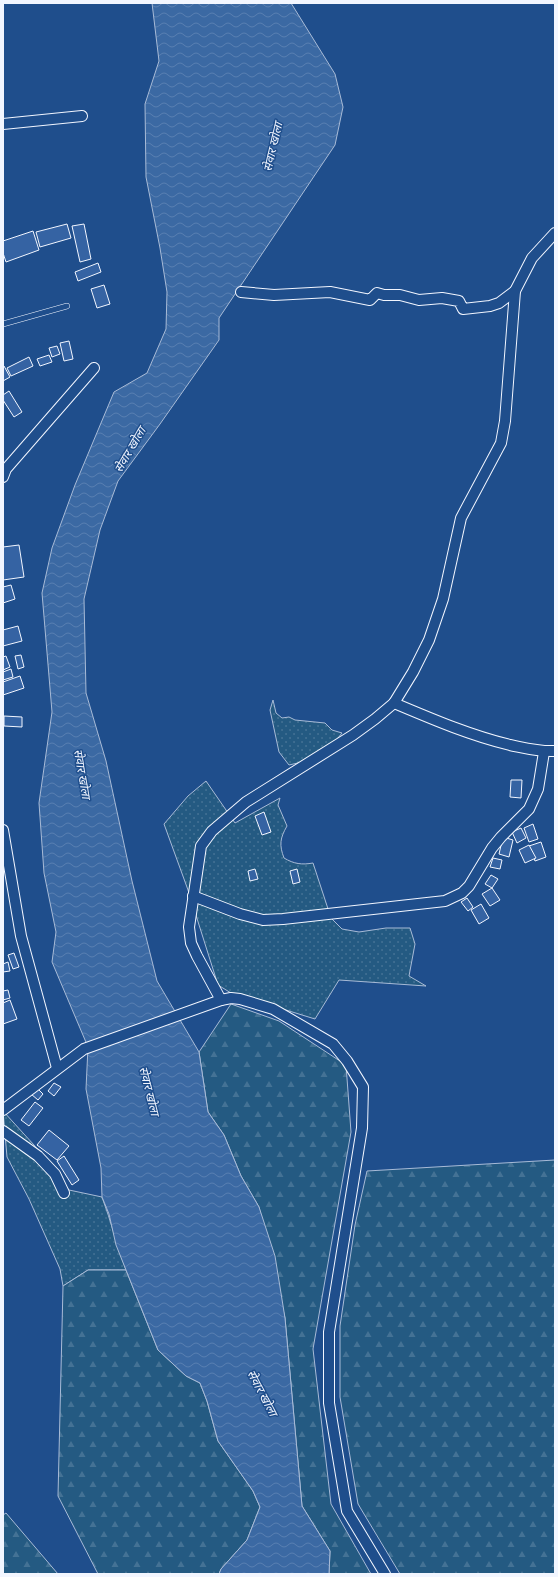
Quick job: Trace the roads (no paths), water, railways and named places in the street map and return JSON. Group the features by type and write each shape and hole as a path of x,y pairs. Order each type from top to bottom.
{"street":[{"path":"3,124 82,116"},
{"path":"221,1000 191,943 189,927 201,846 212,831 246,802 353,735 394,703 413,672 429,640 443,600 461,518 501,443 505,420 515,291 532,258 555,233"},
{"path":"240,292 274,295 330,292 370,300 377,293 384,295 400,295 419,300 442,298 459,301 462,309 490,306 499,303 515,291"},
{"path":"3,477 6,469 94,368"},
{"path":"394,703 482,738 544,752 555,751"},
{"path":"193,896 240,914 263,920 283,920 445,901 454,898 462,894 469,886 480,865 501,837 529,809 538,789 544,752"},
{"path":"3,830 20,936 57,1068"},
{"path":"3,1110 84,1049 221,1000 231,998 240,999 273,1009 333,1044 347,1061 363,1087 362,1128 329,1332 329,1402 347,1511 385,1574"},
{"path":"3,1132 38,1156 55,1174 64,1194"}],"lane":[{"path":"3,324 67,306"}],"water":[{"name":"सेवार खोला","path":"152,3 291,3 335,74 343,107 335,145 219,318 219,340 118,481 100,530 84,599 86,693 106,761 132,881 157,981 199,1052 208,1112 224,1135 241,1176 259,1207 275,1256 285,1318 302,1506 330,1551 329,1574 219,1574 221,1569 247,1540 260,1507 253,1491 218,1441 207,1401 200,1383 186,1376 158,1350 116,1245 109,1214 102,1197 101,1168 86,1089 88,1047 52,962 56,932 44,873 39,803 52,712 42,593 52,548 75,485 114,392 147,373 166,329 167,292 146,177 145,104 159,61"}]}
